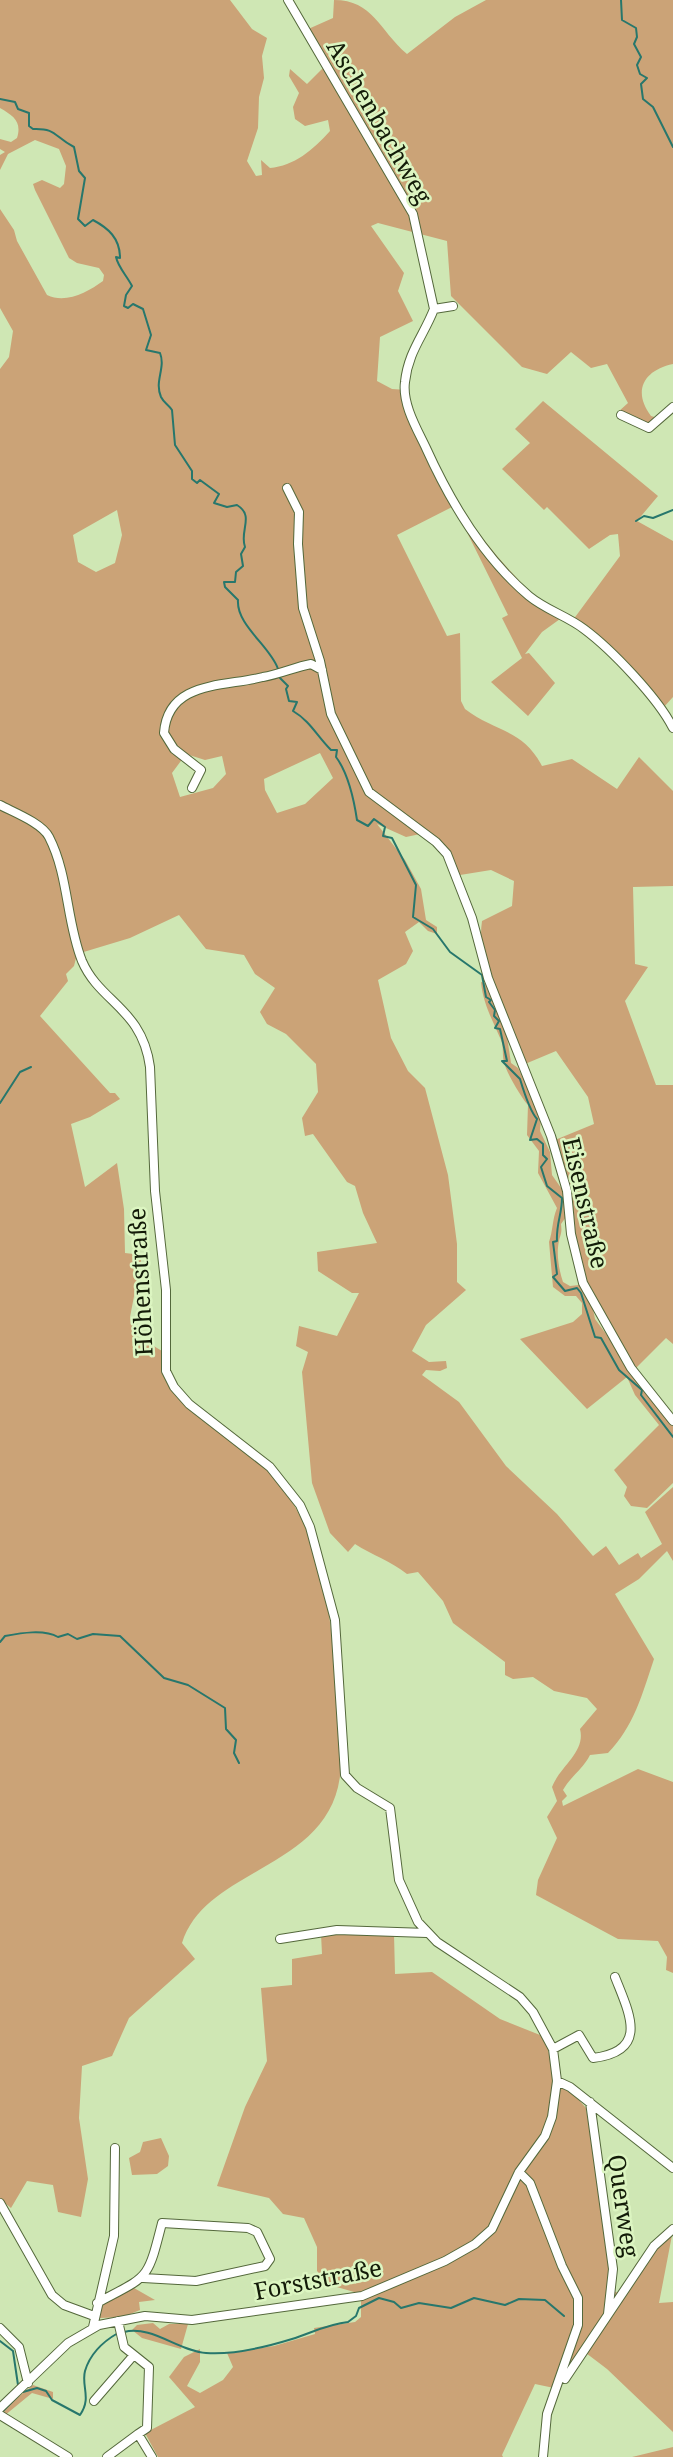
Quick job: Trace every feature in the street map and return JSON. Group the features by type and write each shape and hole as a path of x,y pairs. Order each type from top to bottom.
{"street":[{"name":"Aschenbachweg","path":"288,0 413,214 434,309"},
{"path":"453,306 434,309 415,342 404,391 420,435 447,489 481,543 517,584 538,603 592,635 648,693 673,728"},
{"path":"621,415 649,428 673,408"},
{"name":"Eisenstraße","path":"287,488 299,512 303,608 322,670 331,714 369,792 436,842 447,854 468,907 488,978 551,1136 567,1191 571,1234 583,1283 631,1368 673,1421"},
{"path":"192,788 201,770 174,749 164,733 172,709 181,697 192,690 263,678 311,664 322,670"},
{"name":"Höhenstraße","path":"0,805 48,834 67,885 82,959 92,976 135,1024 146,1047 151,1075 155,1191 165,1283 164,1361 169,1378 189,1404 259,1456 300,1505 310,1527 335,1619 345,1775 357,1788 390,1808"},
{"name":"Forststraße","path":"0,2408 68,2343 93,2327 119,2330 145,2316 192,2320 267,2311 380,2290 445,2261 484,2237 501,2213 519,2172 545,2136 552,2118 557,2081 553,2049 533,2012 520,1997 427,1933 409,1906 399,1880 390,1808"},
{"path":"280,1939 332,1931 427,1933"},
{"path":"553,2049 579,2035 593,2058 612,2056 620,2050 630,2036 632,2024 614,1977"},
{"path":"557,2081 570,2087 673,2168"},
{"name":"Querweg","path":"590,2102 613,2269 608,2314"},
{"path":"93,2327 113,2241 115,2148"},
{"path":"519,2172 530,2183 562,2266 579,2298 578,2325 559,2388 547,2414 543,2457"},
{"path":"0,2203 52,2295 64,2305 94,2316"},
{"path":"97,2303 143,2278 151,2266 162,2223 252,2229 263,2241 269,2262 196,2281 143,2278"},
{"path":"559,2388 654,2246 673,2229"},
{"path":"0,2328 19,2347 23,2387"},
{"path":"107,2457 147,2428 149,2367 133,2356 119,2330"},
{"path":"94,2401 133,2356"},
{"path":"2,2419 68,2457"},
{"path":"138,2434 152,2457"}],"shaded area":[{"path":"0,0 230,0 252,29 267,38 262,56 264,78 259,97 258,128 247,161 256,176 262,175 261,160 270,168 287,164 310,151 330,131 328,120 305,126 295,119 293,107 299,93 289,76 290,69 307,84 325,66 306,30 333,18 334,0 347,1 367,11 407,54 455,17 486,0 673,0 673,364 655,371 644,383 642,398 645,407 651,416 658,418 652,425 629,419 618,412 628,403 607,364 591,368 571,352 547,374 522,367 451,296 447,241 378,223 371,226 404,273 398,291 413,321 380,337 377,381 392,389 407,390 432,456 467,516 510,570 560,619 542,632 525,654 529,653 555,683 528,716 491,682 522,658 502,618 508,615 454,506 397,535 447,636 460,633 461,701 465,709 517,738 542,766 572,759 617,789 639,757 673,791 673,886 633,887 635,964 648,967 625,1001 656,1085 673,1085 673,1344 666,1338 636,1368 584,1282 555,1140 594,1124 588,1097 556,1051 525,1064 495,994 483,957 482,921 512,906 514,881 491,870 460,875 448,852 425,833 406,837 377,824 405,860 421,889 426,920 437,927 437,934 428,931 419,922 405,932 413,951 406,964 378,980 391,1038 408,1071 425,1088 448,1175 457,1244 457,1282 466,1290 426,1325 412,1351 429,1362 446,1361 447,1368 440,1371 426,1370 422,1375 459,1402 506,1466 557,1514 593,1556 606,1546 619,1565 638,1553 641,1558 662,1544 645,1512 673,1487 673,1561 667,1551 639,1579 615,1594 654,1659 645,1685 631,1721 617,1743 608,1753 590,1755 563,1790 567,1796 562,1801 563,1806 638,1769 673,1782 673,1973 666,1970 667,1957 658,1941 618,1939 536,1895 538,1880 557,1838 547,1817 557,1801 552,1787 576,1752 581,1737 580,1729 597,1709 587,1698 554,1691 533,1677 513,1679 505,1675 505,1662 453,1623 443,1601 418,1572 407,1574 355,1544 348,1552 330,1533 312,1483 302,1372 308,1352 296,1346 299,1326 337,1336 359,1293 352,1293 318,1271 317,1252 377,1243 363,1213 355,1186 347,1182 313,1134 305,1136 302,1118 318,1092 316,1064 286,1034 267,1024 260,1012 275,988 255,974 244,955 206,949 179,915 130,938 77,954 74,966 66,974 68,981 40,1016 110,1093 115,1093 120,1099 90,1117 71,1124 85,1187 117,1163 124,1209 125,1253 142,1255 130,1317 141,1346 152,1345 162,1351 163,1367 176,1394 198,1416 260,1463 292,1502 305,1526 323,1580 328,1609 341,1763 331,1807 314,1831 291,1850 215,1898 195,1918 182,1943 195,1959 129,2018 112,2056 82,2066 79,2118 88,2179 81,2217 58,2212 53,2185 27,2181 11,2208 0,2199 0,369 9,357 13,331 0,308 0,209 14,230 17,241 47,295 62,298 76,296 103,281 104,275 99,268 77,263 69,258 35,190 33,184 42,180 60,188 64,184 66,166 59,149 35,140 8,154 0,170 0,155 5,152 0,149 0,139 11,142 17,138 18,124 0,108","holes":["117,510 122,535 115,563 96,572 78,562 73,535","320,753 333,778 305,804 277,813 265,790 264,779","186,754 205,760 222,756 226,774 213,788 180,797 172,773"]},
{"path":"543,401 658,496 637,521 673,541 673,697 663,708 573,620 620,556 618,534 610,535 589,549 547,507 544,510 502,469 530,443 515,429"},
{"path":"481,982 485,983 507,1037 511,1063 518,1068 536,1104 541,1117 540,1131 550,1152 552,1175 566,1195 566,1217 561,1224 558,1251 563,1282 570,1286 579,1285 593,1309 595,1319 673,1424 673,1483 647,1508 631,1506 624,1496 627,1487 614,1470 659,1425 635,1395 627,1377 587,1409 520,1339 573,1322 582,1314 582,1303 576,1296 565,1296 553,1287 549,1242 557,1208 538,1173 539,1151 527,1135 528,1105 505,1066 502,1043 486,1005"},
{"path":"321,1934 394,1934 395,1974 432,1972 500,2019 545,2037 553,2071 586,2108 614,2291 620,2294 636,2264 673,2230 659,2303 673,2302 673,2432 607,2369 582,2350 554,2388 535,2384 503,2457 158,2457 145,2433 195,2407 169,2377 184,2357 200,2349 200,2362 187,2386 200,2393 223,2380 233,2367 227,2353 274,2346 315,2334 314,2328 355,2322 361,2317 361,2294 330,2285 317,2271 317,2247 304,2218 283,2214 269,2198 217,2186 245,2107 267,2061 261,1988 292,1985 292,1959 322,1954"},
{"path":"161,2138 169,2156 168,2166 157,2174 132,2175 129,2158 140,2152 143,2142"},
{"path":"134,2288 155,2300 139,2302 140,2310 123,2317 100,2318 97,2314 101,2304"},
{"path":"153,2323 160,2329 169,2324 188,2324 181,2349 142,2338 132,2330 137,2325"},
{"path":"33,2385 53,2392 53,2399 32,2393 4,2416 0,2412"},
{"path":"673,2447 673,2457 632,2457"}],"waterway":[{"path":"621,0 622,20 636,28 637,37 634,44 641,57 637,65 640,74 647,78 641,84 643,99 653,107 673,147"},
{"path":"0,99 15,102 18,109 29,113 29,126 33,129 51,132 74,147 79,171 85,178 78,219 85,226 93,220 98,223 112,234 118,245 120,258 116,257 117,261 132,286 126,295 124,306 128,308 133,304 143,309 151,335 146,350 160,353 162,364 159,391 172,410 175,445 192,471 192,479 197,483 200,480 219,494 214,503 227,507 237,505 245,514 245,547 241,554 243,566 236,572 235,582 224,582 225,587 238,600 242,618 269,652 278,669"},
{"path":"636,521 644,516 653,518 673,510"},
{"path":"280,678 288,686 286,689 289,701 297,702 293,711 309,724 331,750 337,750 336,757 347,779 357,820 368,826 374,819 385,827 383,836 392,838 416,885 413,917 433,929 450,952 482,975 486,997 491,1000 489,1002 495,1010 494,1016 499,1021 495,1028 500,1029 507,1061 502,1061 520,1079 537,1119 530,1140 537,1139 543,1144 543,1155 547,1159 541,1167 547,1186 562,1198 557,1241 553,1242 557,1274 553,1277 565,1291 577,1288 581,1293 595,1337 601,1338 619,1370 642,1390 641,1395 673,1437"},
{"path":"0,1103 20,1072 31,1067"},
{"path":"0,1642 5,1636 32,1632 58,1637 68,1634 77,1639 93,1634 120,1636 164,1678 188,1685 225,1708 226,1729 236,1740 234,1753 239,1763"},
{"path":"124,2332 145,2332 185,2348 206,2353 238,2352 348,2322 356,2316 359,2308 379,2298 394,2302 401,2308 419,2303 451,2308 474,2298 505,2305 519,2299 545,2300 564,2316"},
{"path":"23,2392 37,2388 46,2391 52,2400 80,2415 86,2398 84,2376 87,2365 98,2349 118,2333"},
{"path":"0,2341 13,2351 18,2385"},
{"path":"1,2413 19,2395"}]}
